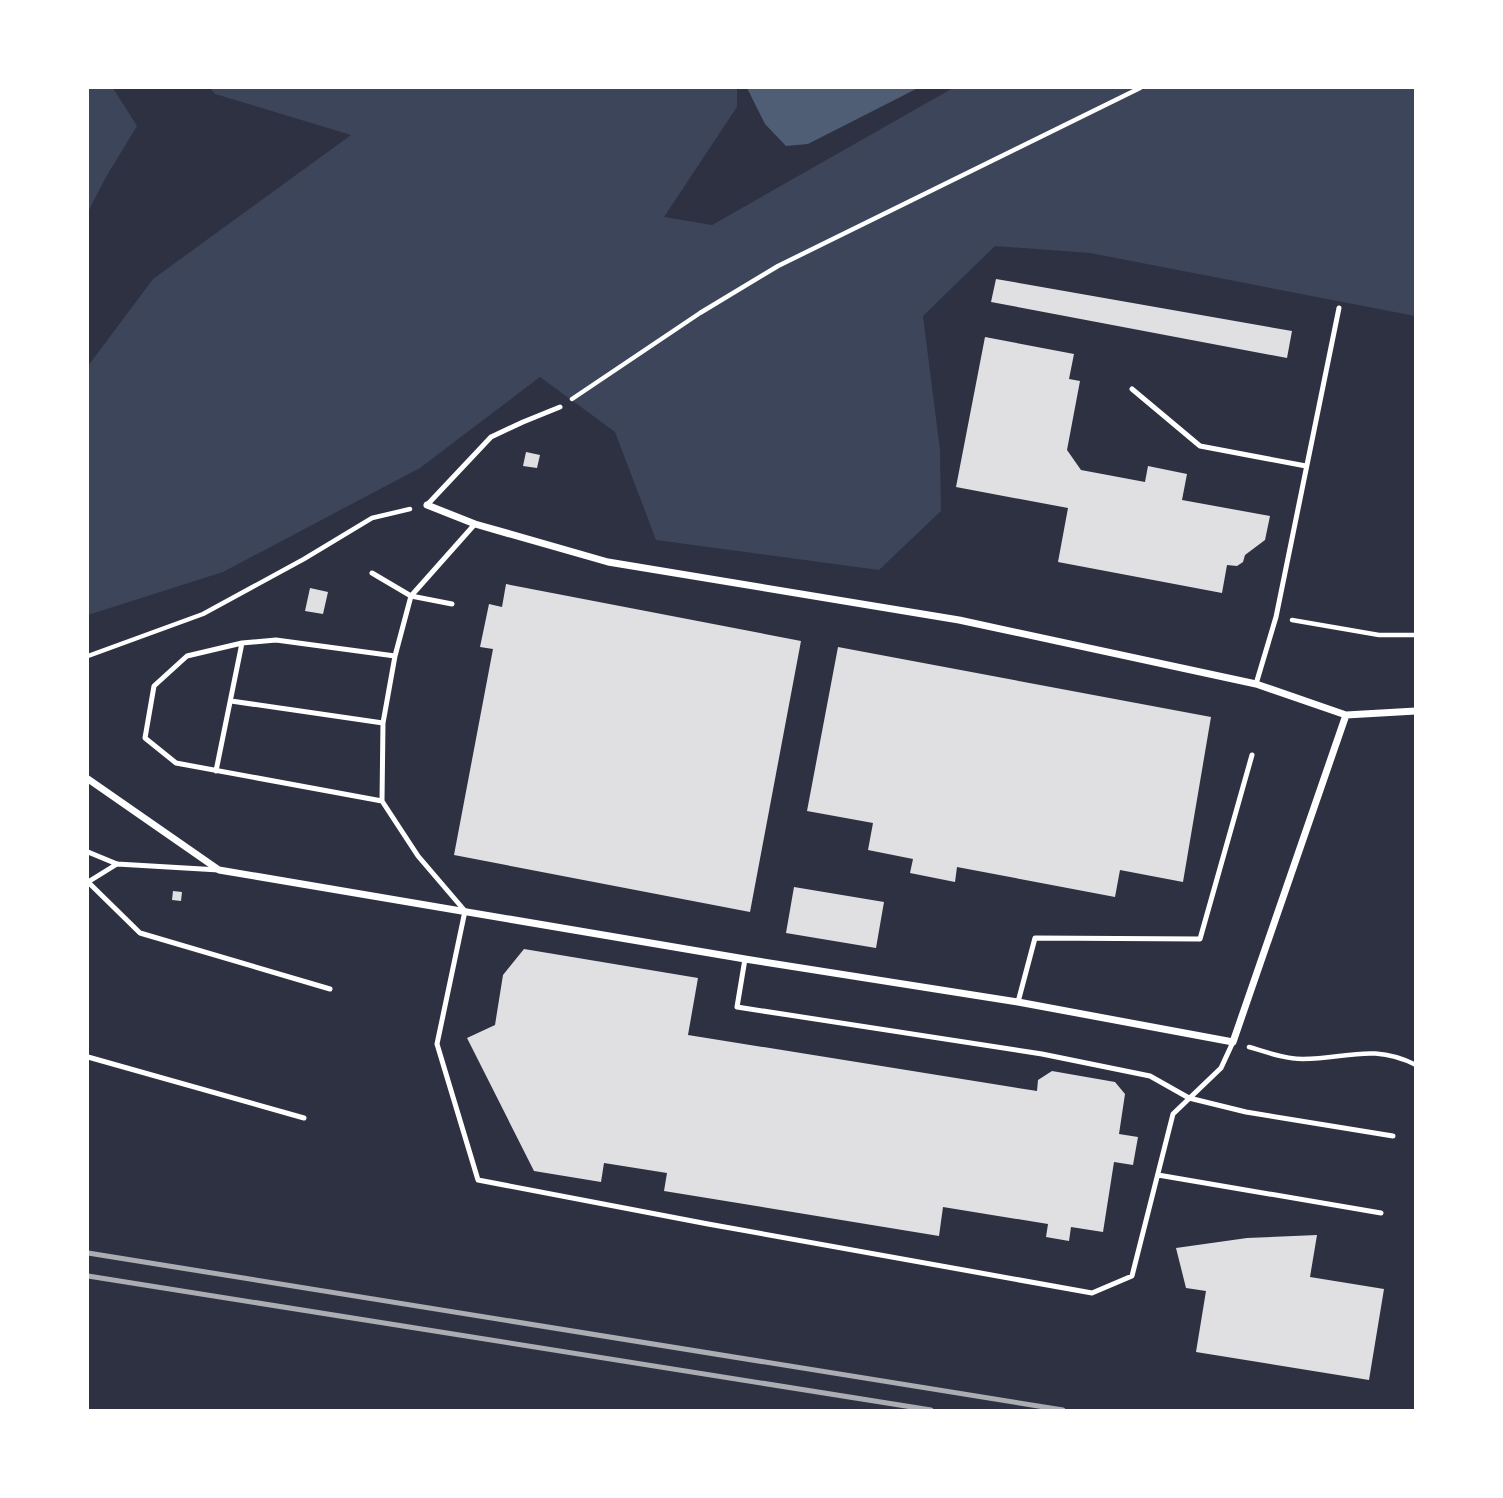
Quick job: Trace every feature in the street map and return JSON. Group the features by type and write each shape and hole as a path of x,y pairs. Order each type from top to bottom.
{"street":[{"path":"427,505 475,524 608,562 959,620 1256,684 1346,715 1416,711"},
{"path":"88,779 219,870 1018,1002 1233,1042 1346,715"}],"lane":[{"path":"1256,684 1276,617 1339,309"},
{"path":"1132,388 1200,446 1306,466"},
{"path":"427,505 491,437 560,407"},
{"path":"475,524 411,596 395,656 383,723 382,801 418,856 465,911 437,1044 478,1180 1092,1293 1132,1276 1173,1114 1221,1068 1233,1042"},
{"path":"372,573 411,596 452,604"},
{"path":"382,801 176,763 145,738 154,686 187,656 242,643 276,640 395,656"},
{"path":"216,771 242,643"},
{"path":"230,701 383,723"},
{"path":"1018,1002 1035,938 1200,939 1252,755"},
{"path":"88,852 117,864 219,870"},
{"path":"117,864 88,881 140,933 330,989"},
{"path":"745,959 737,1007 1042,1054 1150,1076 1189,1098 1246,1112 1393,1136"},
{"path":"88,1057 304,1118"},
{"path":"1158,1175 1381,1213"}],"path":[{"path":"560,407 700,313 778,266 1140,88"},
{"path":"88,656 203,614 372,518 427,505"},
{"path":"1276,617 1379,635 1416,635"},
{"path":"1233,1042 1300,1059 1375,1052 1416,1065"}],"shaded area":[{"path":"88,88 113,88 137,126 88,212"},
{"path":"210,88 737,88 737,107 664,217 712,225 953,88 1415,88 1415,316 1090,253 995,246 923,316 940,450 941,511 879,570 656,540 615,432 540,377 420,468 223,572 88,615 88,366 153,279 351,135 215,94"},
{"path":"747,88 918,88 808,144 786,146 765,124"}],"building":[{"path":"996,279 1292,331 1287,358 991,302"},
{"path":"985,337 1074,354 1069,379 1080,381 1067,450 1081,470 1145,482 1148,466 1187,474 1182,500 1270,516 1265,540 1245,555 1243,562 1237,566 1227,565 1222,593 1058,562 1068,508 956,487"},
{"path":"526,452 540,455 537,468 523,466"},
{"path":"506,584 801,641 750,912 454,855 493,649 480,647 489,604 502,607"},
{"path":"310,588 328,592 323,614 305,611"},
{"path":"838,647 1211,717 1183,882 1120,870 1115,897 957,867 955,882 910,873 913,859 868,850 873,823 807,811"},
{"path":"794,887 884,902 876,948 786,933"},
{"path":"173,891 182,892 181,901 172,900"},
{"path":"524,949 698,978 688,1035 1037,1091 1038,1080 1052,1071 1115,1082 1125,1094 1119,1134 1138,1137 1133,1165 1114,1162 1103,1232 1071,1227 1069,1241 1046,1237 1048,1224 943,1207 939,1236 664,1191 667,1173 604,1163 601,1182 534,1171 467,1038 495,1025 503,975"},
{"path":"1317,1235 1310,1277 1384,1289 1369,1380 1196,1352 1206,1291 1186,1288 1176,1248 1247,1238"}],"railway":[{"path":"88,1253 1063,1410"},
{"path":"88,1276 931,1410"}]}
